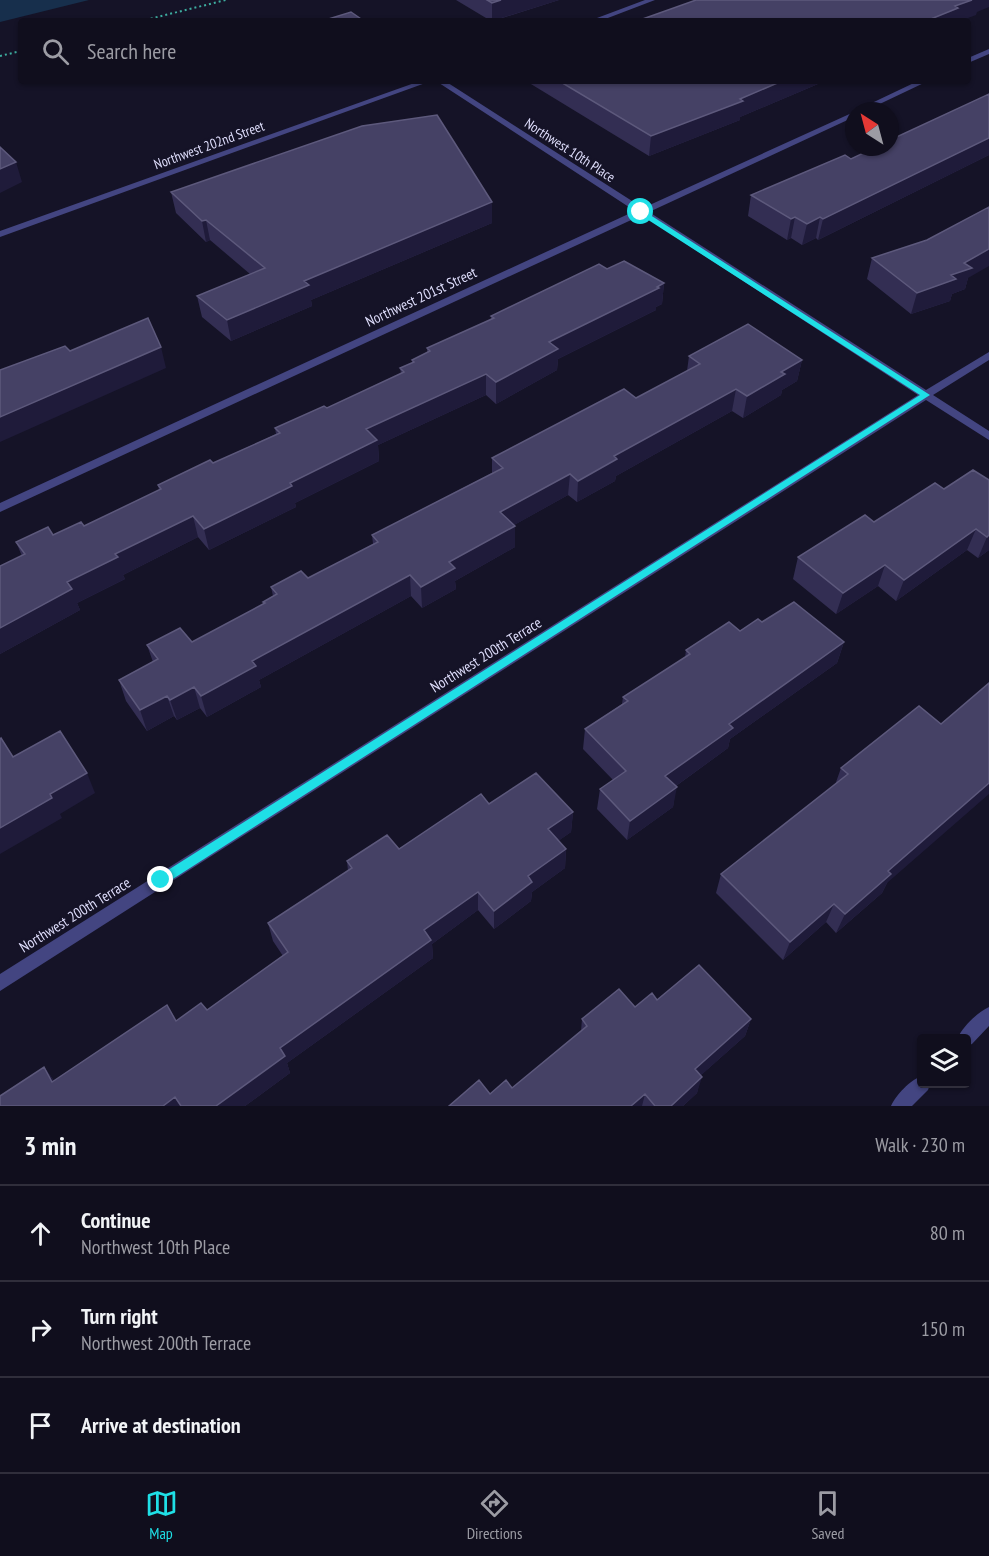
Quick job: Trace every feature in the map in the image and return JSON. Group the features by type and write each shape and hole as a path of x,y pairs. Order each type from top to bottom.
{"street":[{"path":"601,18 651,0"},
{"path":"971,60 989,51"},
{"name":"Northwest 202nd Street","path":"0,234 419,84"},
{"name":"Northwest 10th Place","path":"445,84 989,436"},
{"path":"878,102 918,84"},
{"name":"Northwest 201st Street","path":"0,508 845,118"},
{"name":"Northwest 200th Terrace","path":"0,983 989,355"},
{"path":"970,1034 989,1015"},
{"path":"900,1106 917,1088"}],"path":[{"path":"153,18 226,0"},
{"path":"0,56 18,52"}],"water":[{"path":"0,0 89,0 0,22"}],"building":[{"path":"696,0 972,0 933,18 645,18"},
{"path":"351,12 360,18 332,18"},
{"path":"564,84 775,84 740,99 743,101 651,136"},
{"path":"989,94 989,138 823,219 820,217 807,224 795,217 791,219 751,195 845,155 851,159 857,156 899,156 899,136"},
{"path":"437,115 492,202 304,281 309,285 227,320 197,296 265,268 206,220 202,221 171,192 362,126"},
{"path":"0,147 16,162 0,169"},
{"path":"989,207 989,249 964,263 972,268 951,275 956,279 917,293 872,258 927,240"},
{"path":"624,261 664,283 657,287 659,288 549,342 558,349 496,382 486,374 366,429 377,440 290,483 292,486 204,529 193,516 115,554 118,557 67,582 72,589 0,628 0,566 25,554 16,542 48,527 53,535 81,522 84,526 161,489 158,485 210,460 213,463 280,433 275,428 324,406 327,408 404,372 400,368 430,351 427,348 494,318 491,316 599,264 607,269"},
{"path":"148,318 161,347 0,417 0,370 65,346 70,351"},
{"path":"748,324 802,360 781,372 785,374 747,396 736,389 614,456 617,459 578,481 570,474 500,512 515,526 449,562 455,568 421,587 410,575 252,661 256,666 201,696 194,687 170,700 167,696 140,710 119,680 158,659 147,645 180,628 192,642 265,603 263,602 277,594 271,587 301,571 308,578 378,542 372,535 503,468 492,458 624,389 636,398 700,364 689,356"},
{"path":"973,470 989,480 989,535 987,537 976,529 904,580 885,565 843,593 798,557 865,515 874,522 935,483 944,489"},
{"path":"794,602 844,642 729,724 733,728 665,776 677,787 630,821 600,789 626,771 585,729 628,701 623,697 690,654 686,650 729,622 740,631 758,619 762,622"},
{"path":"989,683 989,783 888,871 891,874 845,914 834,904 790,942 721,874 848,774 841,768 919,706 941,724"},
{"path":"60,731 87,773 50,794 52,798 0,828 0,739 13,757"},
{"path":"536,773 573,812 548,829 566,849 528,876 532,882 494,911 478,892 424,930 431,940 280,1048 285,1056 216,1106 181,1106 175,1097 163,1106 0,1106 0,1096 44,1067 52,1082 167,1005 176,1021 201,1003 207,1010 288,952 268,923 352,868 347,861 387,835 399,849 481,794 489,804"},
{"path":"699,965 751,1019 695,1069 702,1077 671,1106 655,1106 645,1094 631,1106 449,1106 479,1080 490,1094 506,1080 512,1088 587,1026 582,1019 619,989 635,1007 652,993 657,1000"}],"route":[{"path":"161,880 926,395 641,212"}]}
